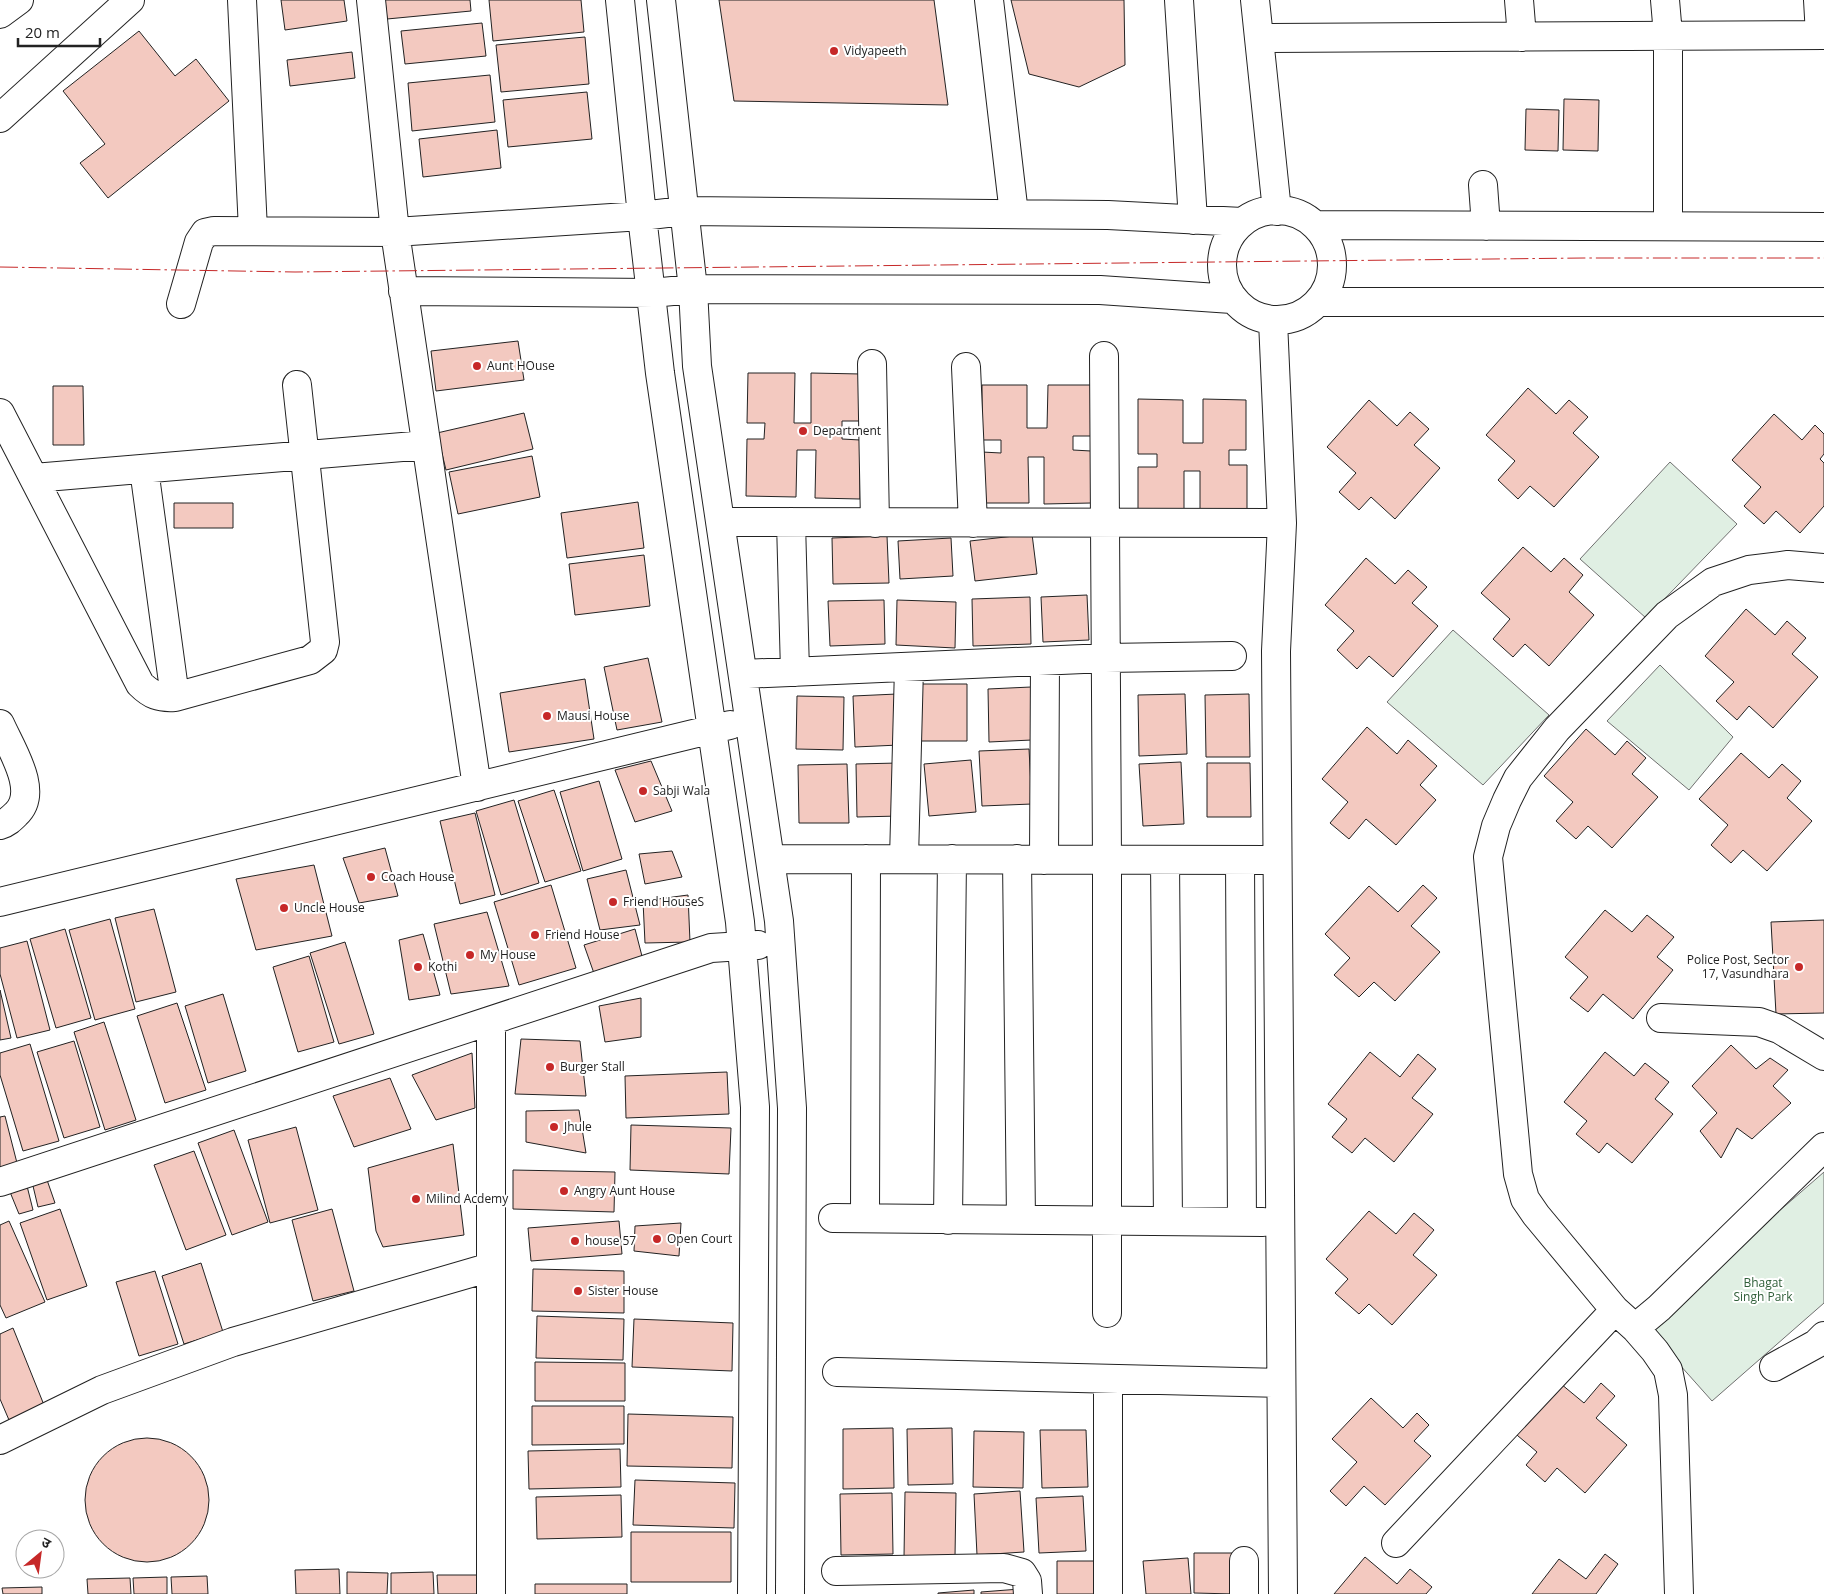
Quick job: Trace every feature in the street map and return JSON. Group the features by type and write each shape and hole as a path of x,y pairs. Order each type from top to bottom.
{"street":[{"path":"0,14 19,0"},
{"path":"0,118 130,0"},
{"path":"242,0 253,230"},
{"path":"371,0 394,232 478,787"},
{"path":"620,0 660,373 742,946 755,1107 752,1594"},
{"path":"661,0 693,289 697,366 744,674 781,943 792,1108 790,1594"},
{"path":"988,0 1014,214"},
{"path":"1179,0 1194,220"},
{"path":"1255,0 1276,211"},
{"path":"1519,0 1522,37"},
{"path":"1665,0 1668,36 1668,226"},
{"path":"1259,38 1822,35 1818,0"},
{"path":"1483,185 1486,226"},
{"path":"1285,210 1307,217 1323,232 1333,255 1332,278 1320,302 1301,317 1272,321 1248,313 1232,299 1224,284 1221,267 1223,250 1229,236 1242,222 1250,216 1262,212 1285,210"},
{"path":"181,304 199,242 205,233 214,231 394,232 642,216 683,211 1108,215 1242,222"},
{"path":"1315,225 1824,227"},
{"path":"403,291 652,293 693,289 1100,290 1232,299"},
{"path":"1320,302 1824,302"},
{"path":"1272,321 1282,523 1276,651 1283,1594"},
{"path":"1104,356 1107,1313"},
{"path":"872,364 875,522"},
{"path":"966,367 973,523"},
{"path":"0,412 140,684 148,692 160,698 175,697 310,660 322,650 325,642 297,384"},
{"path":"34,478 426,445"},
{"path":"144,469 175,697"},
{"path":"721,522 1282,523"},
{"path":"791,522 795,672"},
{"path":"1679,1594 1673,1395 1668,1370 1655,1351 1635,1328 1615,1310 1536,1215 1525,1200 1518,1174 1488,858 1496,826 1518,778 1557,729 1667,615 1713,582 1750,570 1788,565 1824,568"},
{"path":"744,674 1106,658 1232,656"},
{"path":"1044,860 1045,661"},
{"path":"904,859 910,667"},
{"path":"0,902 750,720"},
{"path":"0,724 24,778 26,795 21,810 6,823 0,825"},
{"path":"770,859 1277,860"},
{"path":"864,1217 866,859"},
{"path":"948,1220 952,859"},
{"path":"1017,859 1021,1220"},
{"path":"1166,860 1168,1221"},
{"path":"833,1218 1252,1222 1240,860"},
{"path":"0,1182 711,948 781,943"},
{"path":"1662,1018 1759,1022 1779,1030 1824,1056"},
{"path":"491,1020 491,1594"},
{"path":"1635,1328 1659,1308 1824,1147"},
{"path":"0,1440 102,1390 234,1342 491,1266"},
{"path":"1396,1543 1615,1310"},
{"path":"1774,1367 1816,1344 1824,1336"},
{"path":"837,1372 1281,1383"},
{"path":"1108,1379 1108,1594"},
{"path":"1244,1561 1244,1594"},
{"path":"836,1571 1004,1568 1022,1573 1027,1581 1028,1594"}],"green space":[{"path":"1670,462 1737,524 1646,618 1580,559"},
{"path":"1453,630 1549,715 1483,785 1387,702"},
{"path":"1660,665 1733,737 1689,790 1607,721"},
{"name":"Bhagat Singh Park","path":"1824,1172 1824,1303 1712,1401 1646,1327"}],"building":[{"path":"281,0 344,0 347,21 285,30"},
{"path":"385,0 470,0 471,11 387,19"},
{"path":"489,0 581,0 584,32 493,41"},
{"name":"Vidyapeeth","path":"719,0 934,0 948,105 734,101"},
{"path":"1011,0 1124,0 1125,65 1079,87 1029,74"},
{"path":"482,23 486,56 405,64 401,31"},
{"path":"139,31 175,76 196,59 229,101 108,198 80,163 105,144 63,91"},
{"path":"585,37 589,84 501,92 496,45"},
{"path":"352,52 355,78 290,86 287,60"},
{"path":"490,75 495,122 412,131 408,83"},
{"path":"587,92 592,139 508,147 503,100"},
{"path":"1564,99 1599,100 1598,151 1563,150"},
{"path":"1526,109 1559,110 1558,151 1525,150"},
{"path":"497,130 501,168 423,177 419,139"},
{"name":"Aunt HOuse","path":"518,341 524,380 436,391 431,351"},
{"name":"Department","path":"748,373 795,373 794,423 811,423 811,373 861,374 860,421 842,421 842,439 860,440 860,499 815,498 816,450 797,450 796,497 746,496 747,439 764,439 765,423 747,423"},
{"path":"982,385 1027,385 1027,428 1047,428 1048,385 1091,385 1091,436 1073,436 1073,450 1091,451 1091,503 1044,504 1044,457 1028,457 1029,503 982,503 982,452 1001,453 1001,440 982,440"},
{"path":"53,386 83,386 84,445 53,445"},
{"path":"1528,388 1556,414 1569,400 1588,417 1573,433 1599,457 1554,507 1530,486 1518,499 1498,480 1515,461 1486,435"},
{"path":"1138,399 1183,400 1183,443 1203,443 1203,399 1246,400 1246,450 1229,450 1229,465 1247,465 1247,518 1200,517 1200,471 1184,471 1184,518 1138,517 1138,467 1157,467 1157,454 1138,454"},
{"path":"1369,400 1397,426 1410,412 1429,429 1414,445 1440,468 1395,519 1371,497 1359,510 1339,492 1356,473 1327,447"},
{"path":"524,413 533,449 446,470 437,433"},
{"path":"1774,414 1802,440 1815,425 1824,434 1824,454 1820,459 1824,463 1824,506 1800,533 1776,511 1764,524 1744,506 1761,487 1732,460"},
{"path":"532,456 540,497 458,514 449,472"},
{"path":"638,502 644,548 567,558 561,513"},
{"path":"174,503 233,503 233,528 174,528"},
{"path":"1032,534 1037,574 975,581 970,541"},
{"path":"887,536 889,583 833,584 832,538"},
{"path":"951,538 953,576 900,579 898,541"},
{"path":"1523,547 1551,572 1564,558 1583,575 1569,592 1594,615 1549,666 1525,644 1513,657 1493,639 1510,619 1481,593"},
{"path":"644,555 650,606 575,615 569,564"},
{"path":"1366,558 1395,584 1408,570 1427,587 1412,603 1438,626 1393,677 1369,656 1357,669 1337,650 1354,631 1325,605"},
{"path":"1087,595 1089,640 1043,642 1041,597"},
{"path":"1030,597 1031,644 973,646 972,599"},
{"path":"884,600 885,644 830,646 828,601"},
{"path":"897,600 956,602 955,648 896,645"},
{"path":"1746,609 1775,635 1787,621 1806,638 1792,654 1818,677 1773,728 1749,706 1737,720 1716,701 1734,682 1705,656"},
{"path":"648,658 662,722 617,730 604,667"},
{"name":"Mausi House","path":"585,679 594,739 509,752 500,693"},
{"path":"917,684 967,684 967,741 918,741"},
{"path":"1031,687 1032,740 989,742 988,689"},
{"path":"897,694 899,745 855,747 853,696"},
{"path":"1185,694 1187,754 1139,756 1138,695"},
{"path":"1249,694 1250,757 1206,757 1205,695"},
{"path":"797,696 844,697 843,750 796,749"},
{"path":"1367,727 1397,754 1408,740 1437,766 1420,785 1436,800 1396,845 1366,819 1349,839 1330,823 1348,802 1322,779"},
{"path":"1586,729 1615,755 1627,741 1646,758 1632,774 1658,797 1612,848 1588,826 1576,839 1556,821 1573,802 1544,776"},
{"path":"1029,749 1032,804 982,806 979,751"},
{"path":"1741,753 1769,778 1782,764 1801,781 1787,798 1812,821 1767,871 1743,850 1731,863 1711,845 1728,825 1699,799"},
{"path":"971,760 976,812 929,816 924,764"},
{"name":"Sabji Wala","path":"651,761 672,811 635,822 615,770"},
{"path":"1181,762 1184,824 1143,826 1139,764"},
{"path":"898,763 900,816 857,817 856,764"},
{"path":"1207,763 1250,763 1251,817 1207,817"},
{"path":"847,764 849,823 799,823 798,765"},
{"path":"599,781 622,859 583,871 560,792"},
{"path":"554,790 581,871 545,882 518,801"},
{"path":"514,800 539,883 501,895 476,811"},
{"path":"475,813 495,895 460,904 440,821"},
{"name":"Coach House","path":"385,848 398,896 359,903 343,858"},
{"path":"672,851 682,877 645,884 639,854"},
{"name":"Uncle House","path":"314,865 332,936 256,950 236,879"},
{"name":"Friend HouseS","path":"626,870 640,925 600,930 587,879"},
{"name":"Friend House","path":"551,885 576,968 519,985 494,902"},
{"path":"1423,885 1437,898 1411,926 1440,952 1395,1001 1374,982 1359,997 1334,975 1350,958 1325,934 1369,886 1398,912"},
{"path":"688,895 690,942 645,943 643,901"},
{"path":"154,909 176,992 136,1002 115,918"},
{"path":"1605,910 1632,932 1647,915 1674,937 1657,957 1673,970 1633,1019 1603,994 1588,1012 1570,998 1588,977 1565,957"},
{"name":"My House","path":"487,912 509,986 451,994 434,924"},
{"path":"110,919 135,1009 95,1020 69,930"},
{"name":"Police Post, Sector 17, Vasundhara","path":"1824,920 1824,1013 1776,1014 1771,922"},
{"path":"65,929 91,1018 56,1028 30,939"},
{"path":"635,929 644,964 596,979 584,945"},
{"name":"Kothi","path":"423,934 440,995 409,1000 399,940"},
{"path":"27,941 50,1030 17,1038 0,974 0,948"},
{"name":"Uncle House","path":"345,942 374,1034 339,1044 310,953"},
{"path":"309,956 334,1042 298,1052 273,967"},
{"path":"0,990 11,1038 0,1040"},
{"path":"223,994 246,1071 208,1083 185,1006"},
{"path":"641,998 641,1037 605,1042 599,1006"},
{"path":"177,1003 206,1090 165,1103 137,1016"},
{"path":"104,1022 136,1120 105,1130 74,1032"},
{"name":"Burger Stall","path":"521,1039 580,1041 586,1096 515,1094"},
{"path":"74,1041 100,1127 64,1138 37,1052"},
{"path":"30,1044 59,1141 23,1151 0,1075 0,1053"},
{"path":"1731,1045 1756,1069 1770,1058 1788,1070 1773,1086 1791,1103 1752,1139 1737,1128 1721,1158 1700,1131 1717,1113 1692,1086"},
{"path":"1370,1052 1400,1077 1418,1054 1436,1069 1412,1098 1433,1114 1394,1162 1365,1138 1352,1153 1332,1137 1347,1119 1328,1104"},
{"path":"1605,1052 1634,1076 1645,1063 1669,1082 1655,1099 1673,1114 1632,1163 1607,1143 1599,1153 1576,1134 1587,1121 1564,1102"},
{"path":"472,1053 475,1108 436,1120 412,1075"},
{"path":"727,1072 729,1114 626,1118 625,1076"},
{"path":"390,1078 411,1129 354,1147 333,1096"},
{"name":"Jhule","path":"579,1110 586,1153 526,1142 526,1111"},
{"path":"5,1116 17,1163 0,1169 0,1117"},
{"path":"631,1125 731,1128 729,1174 630,1170"},
{"path":"296,1127 318,1210 270,1223 248,1140"},
{"path":"234,1130 268,1222 232,1235 198,1143"},
{"name":"Milind Acdemy","path":"453,1144 464,1235 383,1247 376,1231 368,1168"},
{"path":"194,1151 226,1235 186,1250 154,1165"},
{"name":"Angry Aunt House","path":"513,1170 615,1172 614,1212 513,1209"},
{"path":"46,1177 55,1203 38,1207 33,1186"},
{"path":"27,1186 33,1210 19,1214 10,1192"},
{"path":"60,1209 87,1286 47,1300 20,1223"},
{"path":"332,1209 354,1291 313,1301 292,1220"},
{"path":"1369,1211 1396,1234 1414,1213 1434,1230 1413,1255 1437,1275 1392,1325 1369,1304 1359,1314 1335,1293 1348,1279 1326,1259"},
{"path":"9,1221 45,1302 6,1318 0,1305 0,1225"},
{"name":"house 57","path":"619,1221 622,1254 531,1261 528,1228"},
{"name":"Open Court","path":"681,1223 679,1256 634,1251 635,1226"},
{"path":"201,1263 223,1332 184,1344 162,1276"},
{"name":"Sister House","path":"533,1269 624,1271 624,1313 532,1311"},
{"path":"155,1271 178,1344 139,1356 116,1282"},
{"path":"537,1316 624,1319 623,1360 536,1358"},
{"path":"634,1319 733,1323 732,1371 632,1367"},
{"path":"13,1328 44,1405 9,1420 0,1399 0,1334"},
{"path":"535,1362 625,1363 625,1401 535,1401"},
{"path":"1555,1379 1584,1403 1601,1383 1615,1396 1596,1418 1627,1445 1585,1493 1557,1468 1545,1482 1526,1465 1537,1452 1511,1430"},
{"path":"1371,1398 1403,1428 1417,1413 1429,1425 1414,1441 1431,1456 1385,1505 1364,1486 1346,1506 1330,1491 1357,1462 1332,1439"},
{"path":"532,1406 624,1406 624,1444 532,1445"},
{"path":"628,1414 733,1417 732,1468 627,1466"},
{"path":"893,1428 894,1488 843,1489 843,1429"},
{"path":"952,1428 953,1484 908,1485 907,1429"},
{"path":"1040,1430 1086,1430 1088,1487 1042,1488"},
{"path":"974,1431 1024,1432 1023,1488 973,1487"},
{"path":"147,1438 171,1443 191,1456 204,1476 209,1500 204,1524 191,1544 171,1557 147,1562 123,1557 103,1544 90,1524 85,1500 90,1476 103,1456 123,1443"},
{"path":"620,1449 621,1487 529,1489 528,1451"},
{"path":"635,1480 735,1483 734,1528 633,1525"},
{"path":"1020,1491 1024,1552 977,1555 974,1494"},
{"path":"905,1492 956,1493 955,1557 904,1557"},
{"path":"892,1493 893,1554 841,1555 840,1494"},
{"path":"621,1495 622,1537 537,1539 536,1497"},
{"path":"1083,1496 1086,1551 1039,1553 1036,1498"},
{"path":"631,1532 731,1532 731,1582 631,1582"},
{"path":"1194,1553 1235,1553 1235,1594 1194,1593"},
{"path":"1605,1554 1618,1564 1596,1594 1532,1594 1559,1559 1586,1579"},
{"path":"1365,1557 1397,1584 1410,1569 1432,1587 1426,1594 1334,1594"},
{"path":"1188,1558 1191,1594 1146,1594 1143,1561"},
{"path":"1057,1561 1098,1561 1098,1594 1057,1594"},
{"path":"339,1569 340,1594 296,1594 295,1570"},
{"path":"347,1572 388,1573 387,1594 347,1594"},
{"path":"433,1572 434,1594 391,1594 391,1573"},
{"path":"437,1575 488,1575 488,1594 438,1594"},
{"path":"207,1576 208,1594 172,1594 171,1577"},
{"path":"167,1577 167,1594 134,1594 133,1578"},
{"path":"130,1578 131,1594 88,1594 87,1579"},
{"path":"535,1584 627,1584 627,1594 535,1594"},
{"path":"42,1587 42,1594 3,1594 2,1588"},
{"path":"1020,1589 1020,1594 981,1594 981,1592"},
{"path":"974,1590 974,1594 938,1594 938,1593"}],"power":[{"path":"0,267 295,272 1584,258 1824,258"}],"place":[{"name":"Vidyapeeth","path":"834,51"},
{"name":"Aunt HOuse","path":"477,366"},
{"name":"Department","path":"803,431"},
{"name":"Mausi House","path":"547,716"},
{"name":"Sabji Wala","path":"643,791"},
{"name":"Coach House","path":"371,877"},
{"name":"Friend HouseS","path":"613,902"},
{"name":"Uncle House","path":"284,908"},
{"name":"Friend House","path":"535,935"},
{"name":"My House","path":"470,955"},
{"name":"Kothi","path":"418,967"},
{"name":"Police Post, Sector 17, Vasundhara","path":"1799,967"},
{"name":"Burger Stall","path":"550,1067"},
{"name":"Jhule","path":"554,1127"},
{"name":"Angry Aunt House","path":"564,1191"},
{"name":"Milind Acdemy","path":"416,1199"},
{"name":"Open Court","path":"657,1239"},
{"name":"house 57","path":"575,1241"},
{"name":"Sister House","path":"578,1291"}]}
